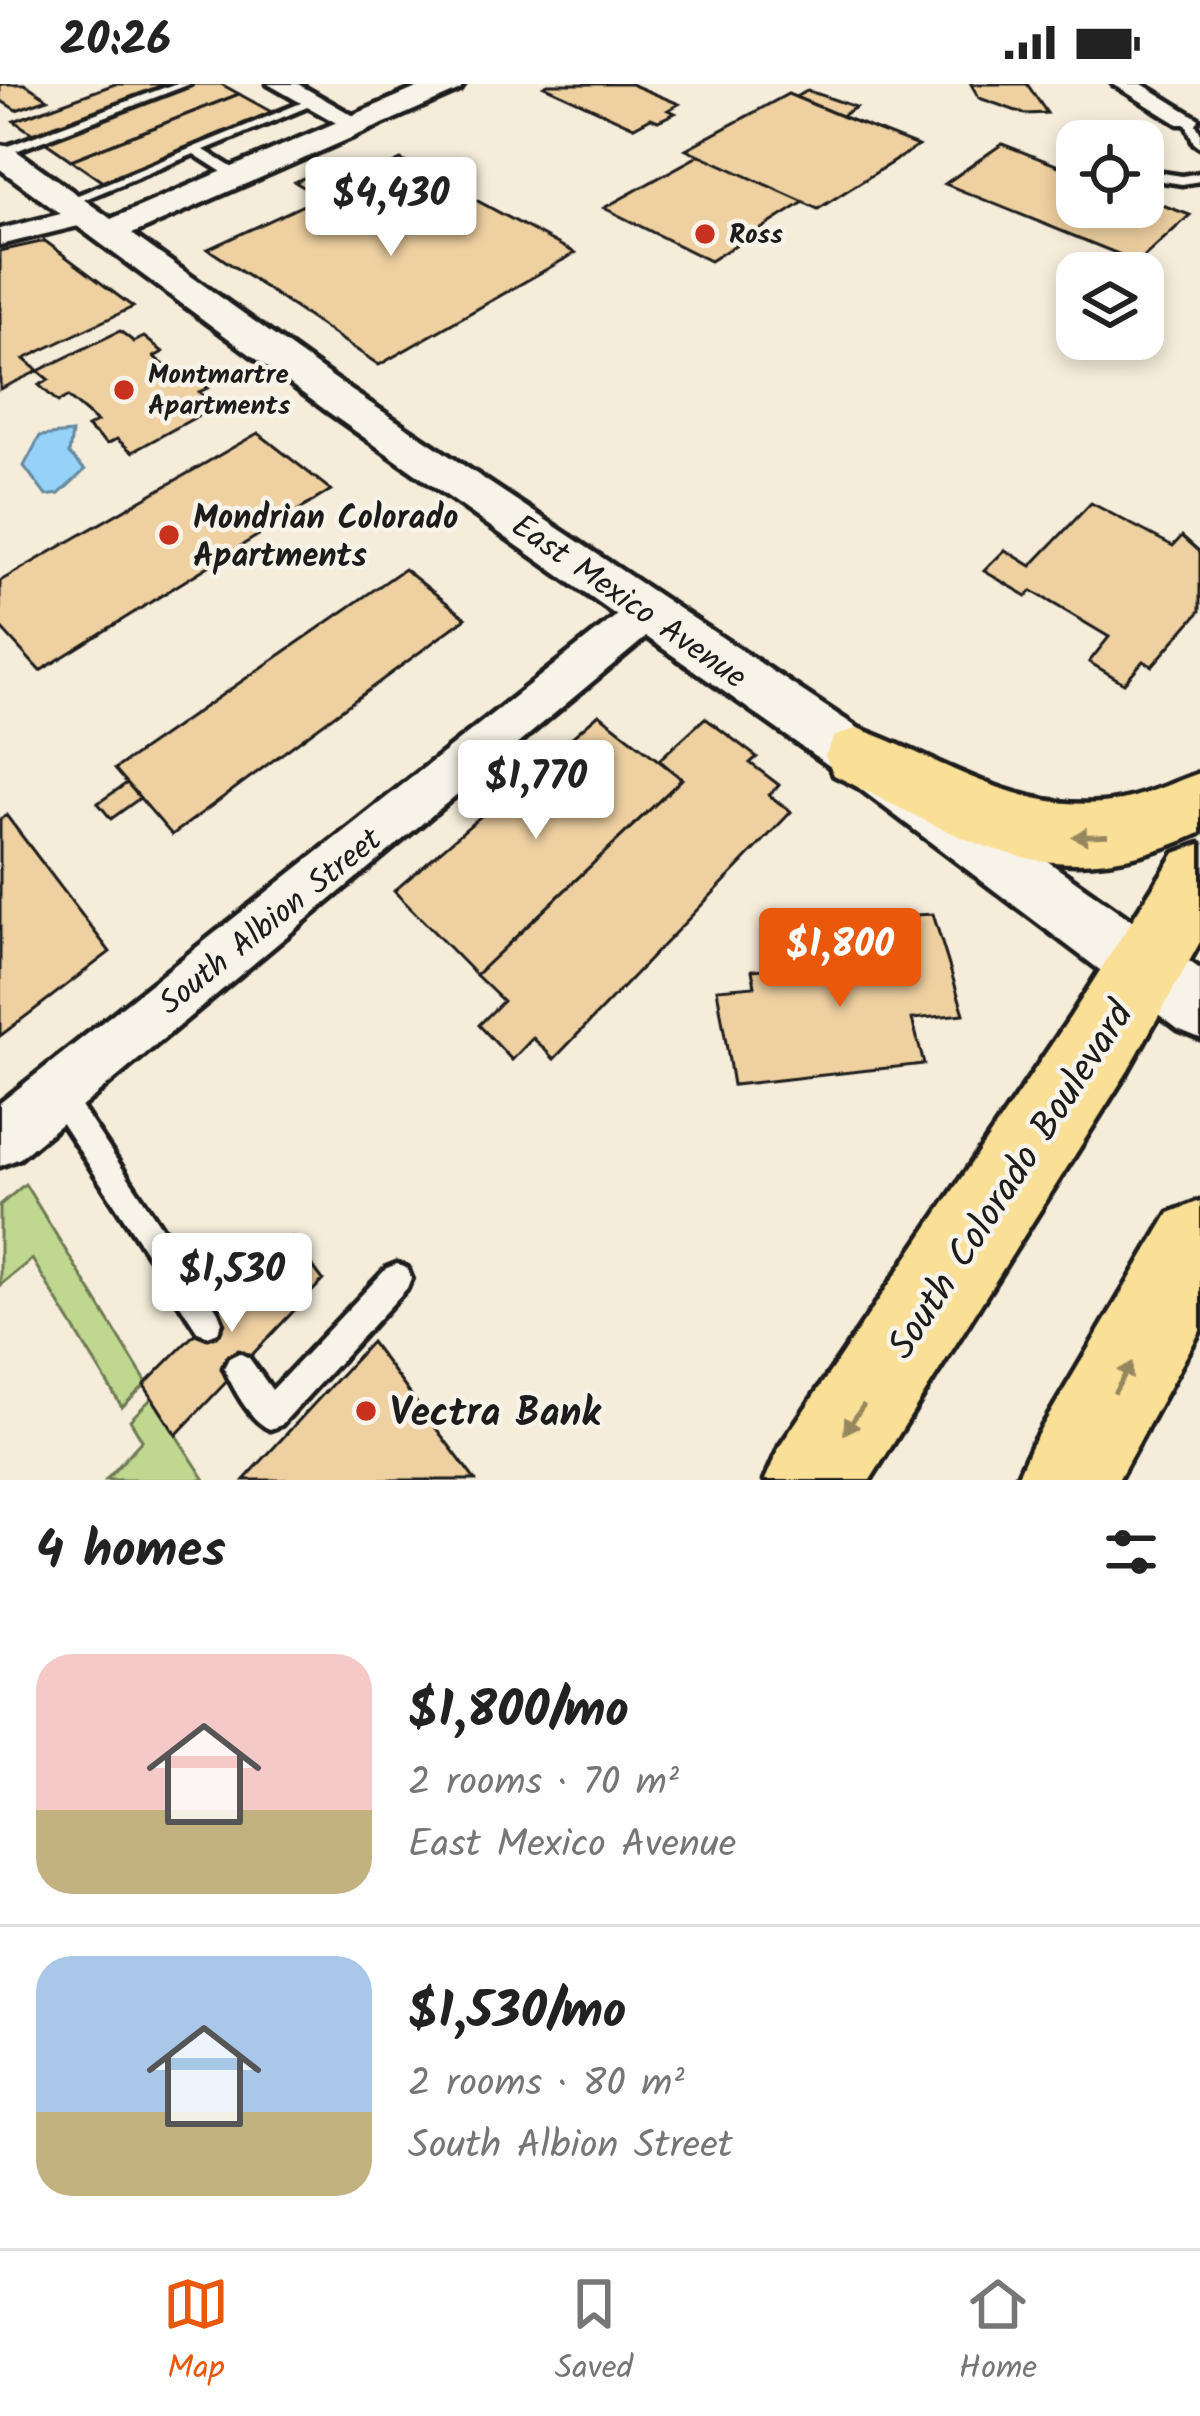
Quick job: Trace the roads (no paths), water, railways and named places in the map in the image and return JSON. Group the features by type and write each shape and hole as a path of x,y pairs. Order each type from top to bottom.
{"main road":[{"path":"856,756 1020,829 1052,837 1129,832 1200,802"},
{"name":"South Colorado Boulevard","path":"814,1480 992,1211 1172,987 1200,876"},
{"path":"1065,1480 1200,1244"}],"street":[{"path":"280,84 356,124"},
{"path":"0,237 237,176 450,84"},
{"path":"1125,84 1187,119"},
{"name":"East Mexico Avenue","path":"0,153 338,400 856,756 1172,987"},
{"name":"South Albion Street","path":"0,1138 649,612"}],"lane":[{"path":"0,153 184,84"},
{"path":"87,217 195,149 313,101"},
{"path":"1187,119 1200,143"},
{"path":"195,149 237,176"},
{"path":"1164,178 1200,177"},
{"path":"57,1092 208,1322"},
{"path":"239,1368 270,1414 397,1278"}],"water":[{"path":"72,433 69,454 85,470 59,494 46,496 24,466 40,436"}],"place":[{"name":"Ross","path":"705,234"},
{"name":"Montmartre Apartments","path":"124,390"},
{"name":"Mondrian Colorado Apartments","path":"169,535"},
{"name":"Vectra Bank","path":"366,1411"}]}
